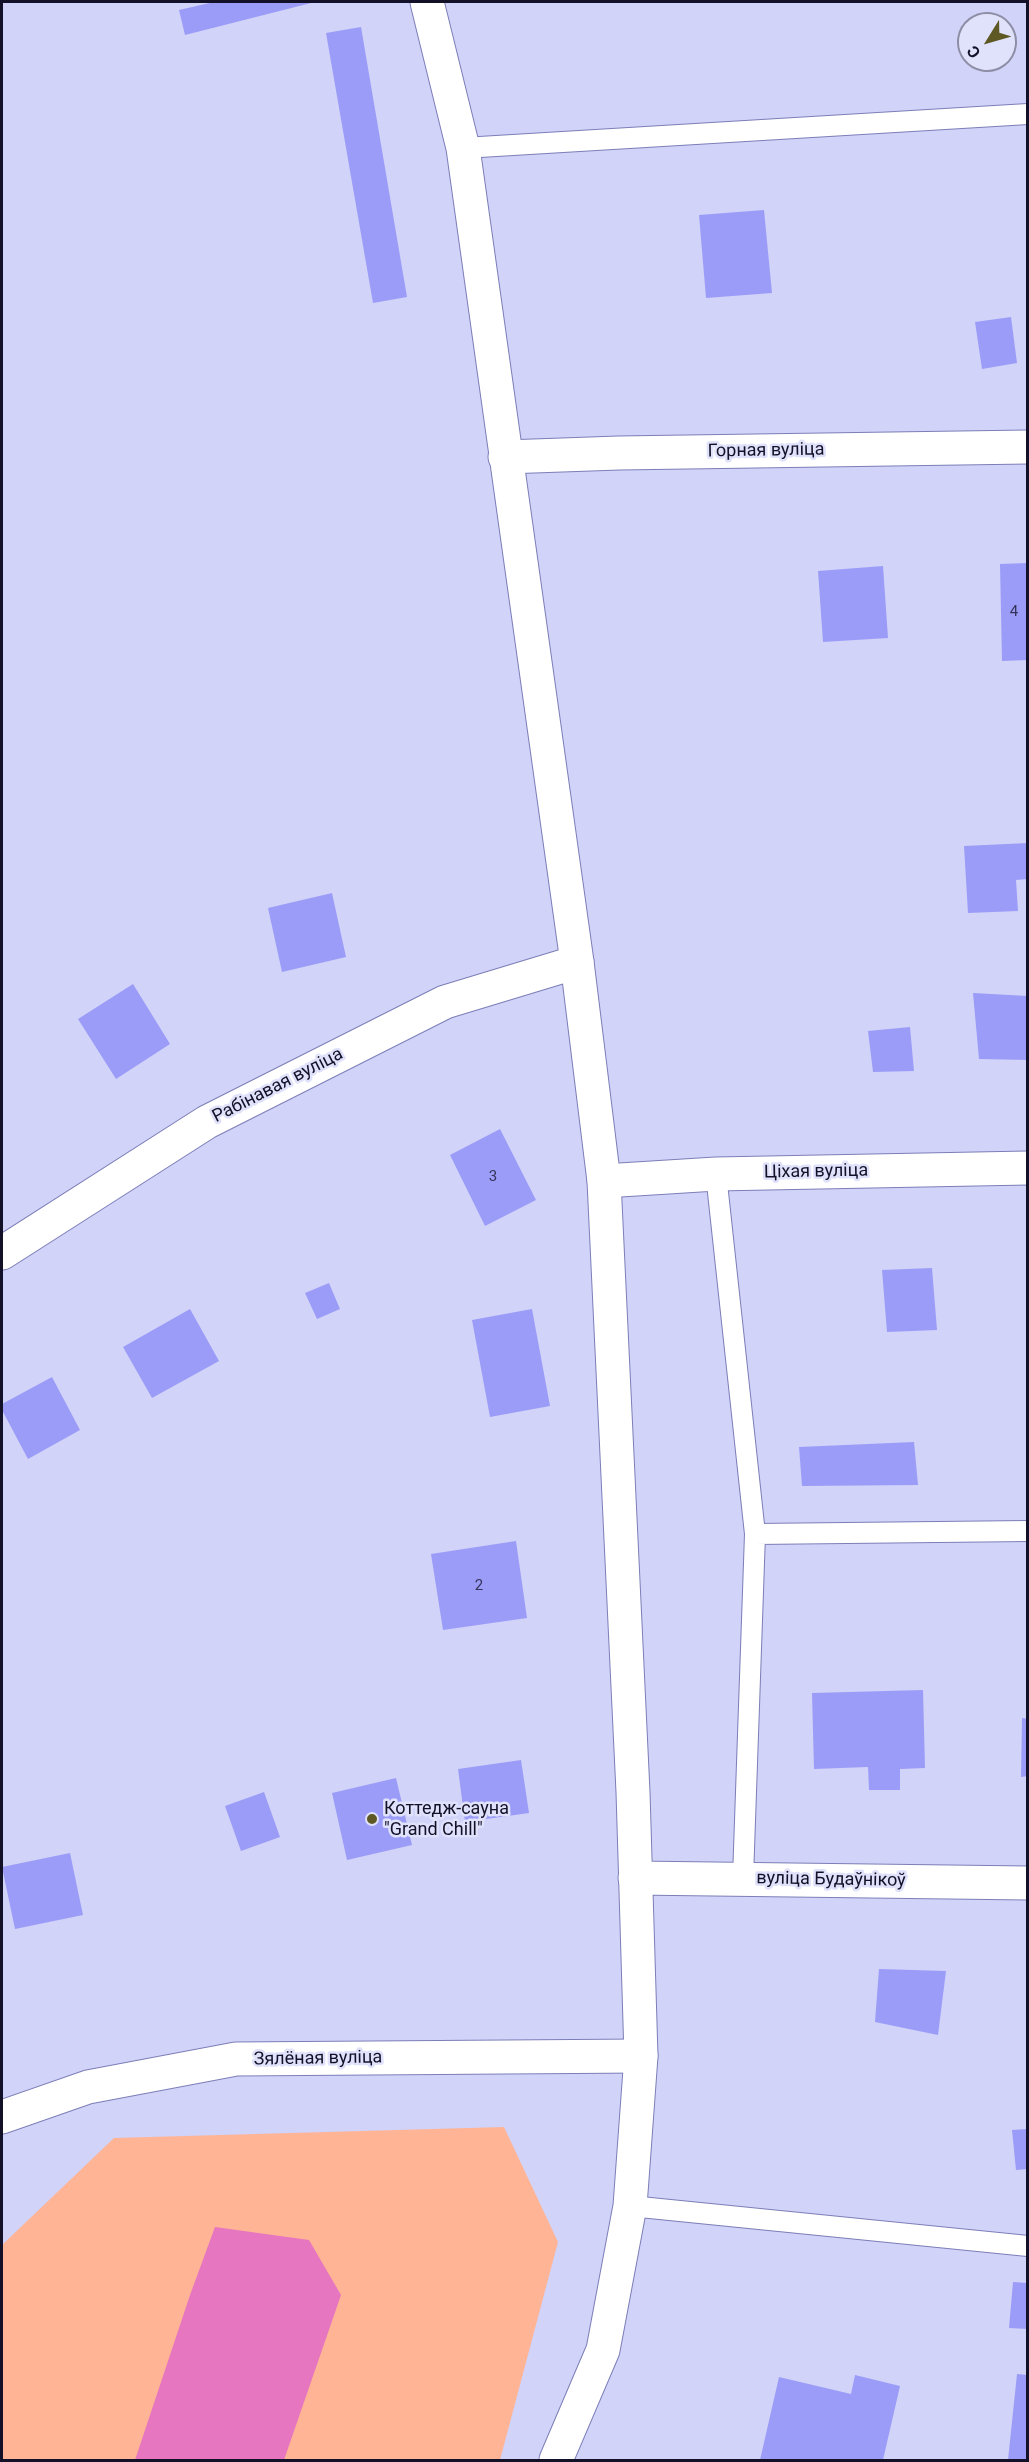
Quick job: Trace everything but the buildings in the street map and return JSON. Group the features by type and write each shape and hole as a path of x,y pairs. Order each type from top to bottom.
{"street":[{"path":"427,2 463,148 577,962 604,1181 633,1781 641,2056 630,2206 603,2350 556,2460"},
{"name":"Горная вуліца","path":"505,458 620,453 1028,447"},
{"name":"Рабінавая вуліца","path":"2,1253 217,1116 445,1002 577,962"},
{"name":"Ціхая вуліца","path":"604,1181 716,1174 1028,1168"},
{"name":"вуліца Будаўнікоў","path":"635,1878 1028,1883"},
{"name":"Зялёная вуліца","path":"2,2117 88,2087 236,2059 641,2056"}],"lane":[{"path":"463,148 1028,114"},
{"path":"716,1174 755,1534 743,1878"},
{"path":"755,1534 1028,1531"},
{"path":"630,2206 1028,2246"}],"shaded area":[{"path":"504,2127 558,2242 500,2460 2,2460 2,2245 114,2138"},
{"path":"215,2227 309,2240 341,2295 284,2460 135,2460 190,2295"}],"place":[{"name":"Коттедж-сауна \"Grand Chill\"","path":"372,1819"}]}
